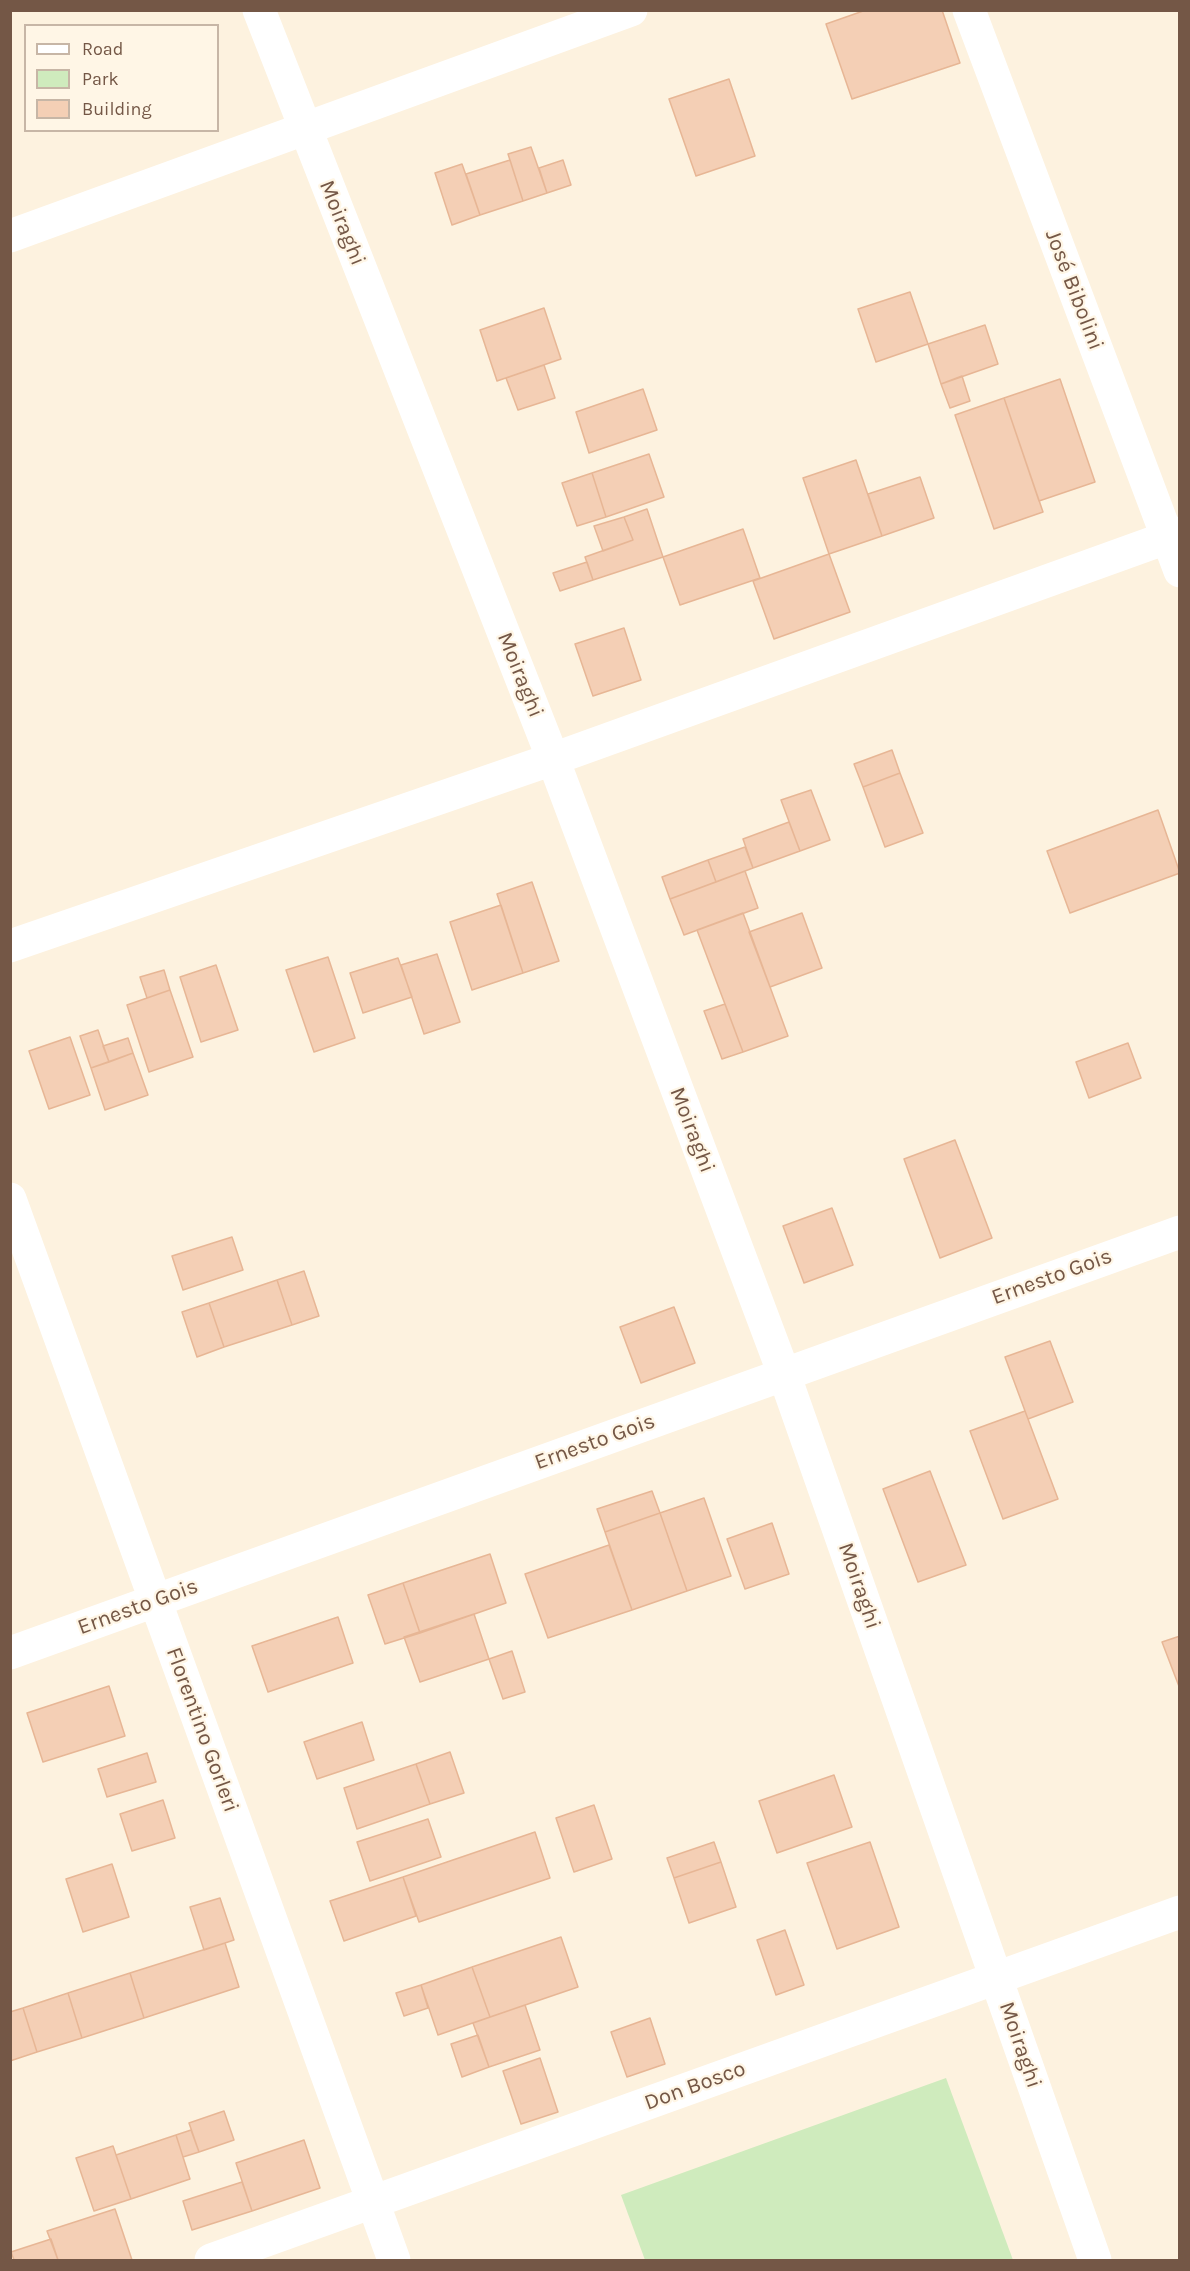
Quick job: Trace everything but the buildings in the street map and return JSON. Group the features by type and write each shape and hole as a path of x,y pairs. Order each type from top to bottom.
{"street":[{"name":"Moiraghi","path":"259,10 553,759 784,1374 1095,2260"},
{"path":"10,236 631,10"},
{"name":"José Bibolini","path":"969,10 1174,536 1179,570"},
{"path":"10,946 553,759 1174,536"},
{"name":"Florentino Gorleri","path":"10,1199 394,2260"},
{"name":"Ernesto Gois","path":"10,1653 1179,1232"},
{"name":"Don Bosco","path":"212,2260 1179,1912"}],"green space":[{"path":"946,2078 1013,2260 645,2260 621,2195"}]}
